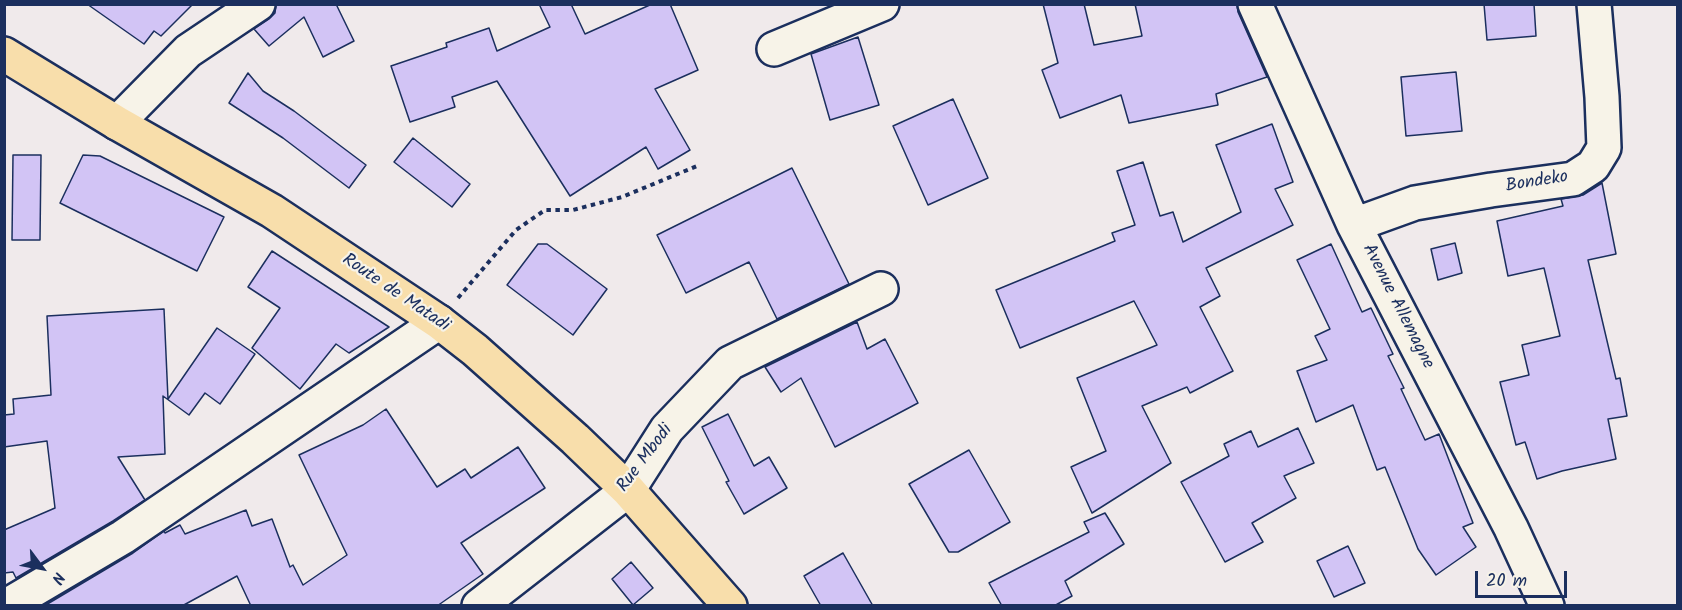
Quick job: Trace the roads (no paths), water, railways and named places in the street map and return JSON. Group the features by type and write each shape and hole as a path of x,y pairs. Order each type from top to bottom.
{"highway":[{"name":"Route de Matadi","path":"4,54 117,123 272,211 438,322 483,357 628,490 730,606"}],"street":[{"path":"117,123 188,51 258,4"},
{"path":"774,49 882,4"},
{"name":"Avenue Allemagne","path":"1255,4 1354,225 1511,528 1546,606"},
{"name":"Bondeko","path":"1354,225 1415,204 1491,190 1573,179 1593,166 1604,148 1594,4"},
{"name":"Rue Mbodi","path":"479,606 628,490 667,429 730,363 881,289"},
{"path":"6,606 123,537 438,322"}]}
